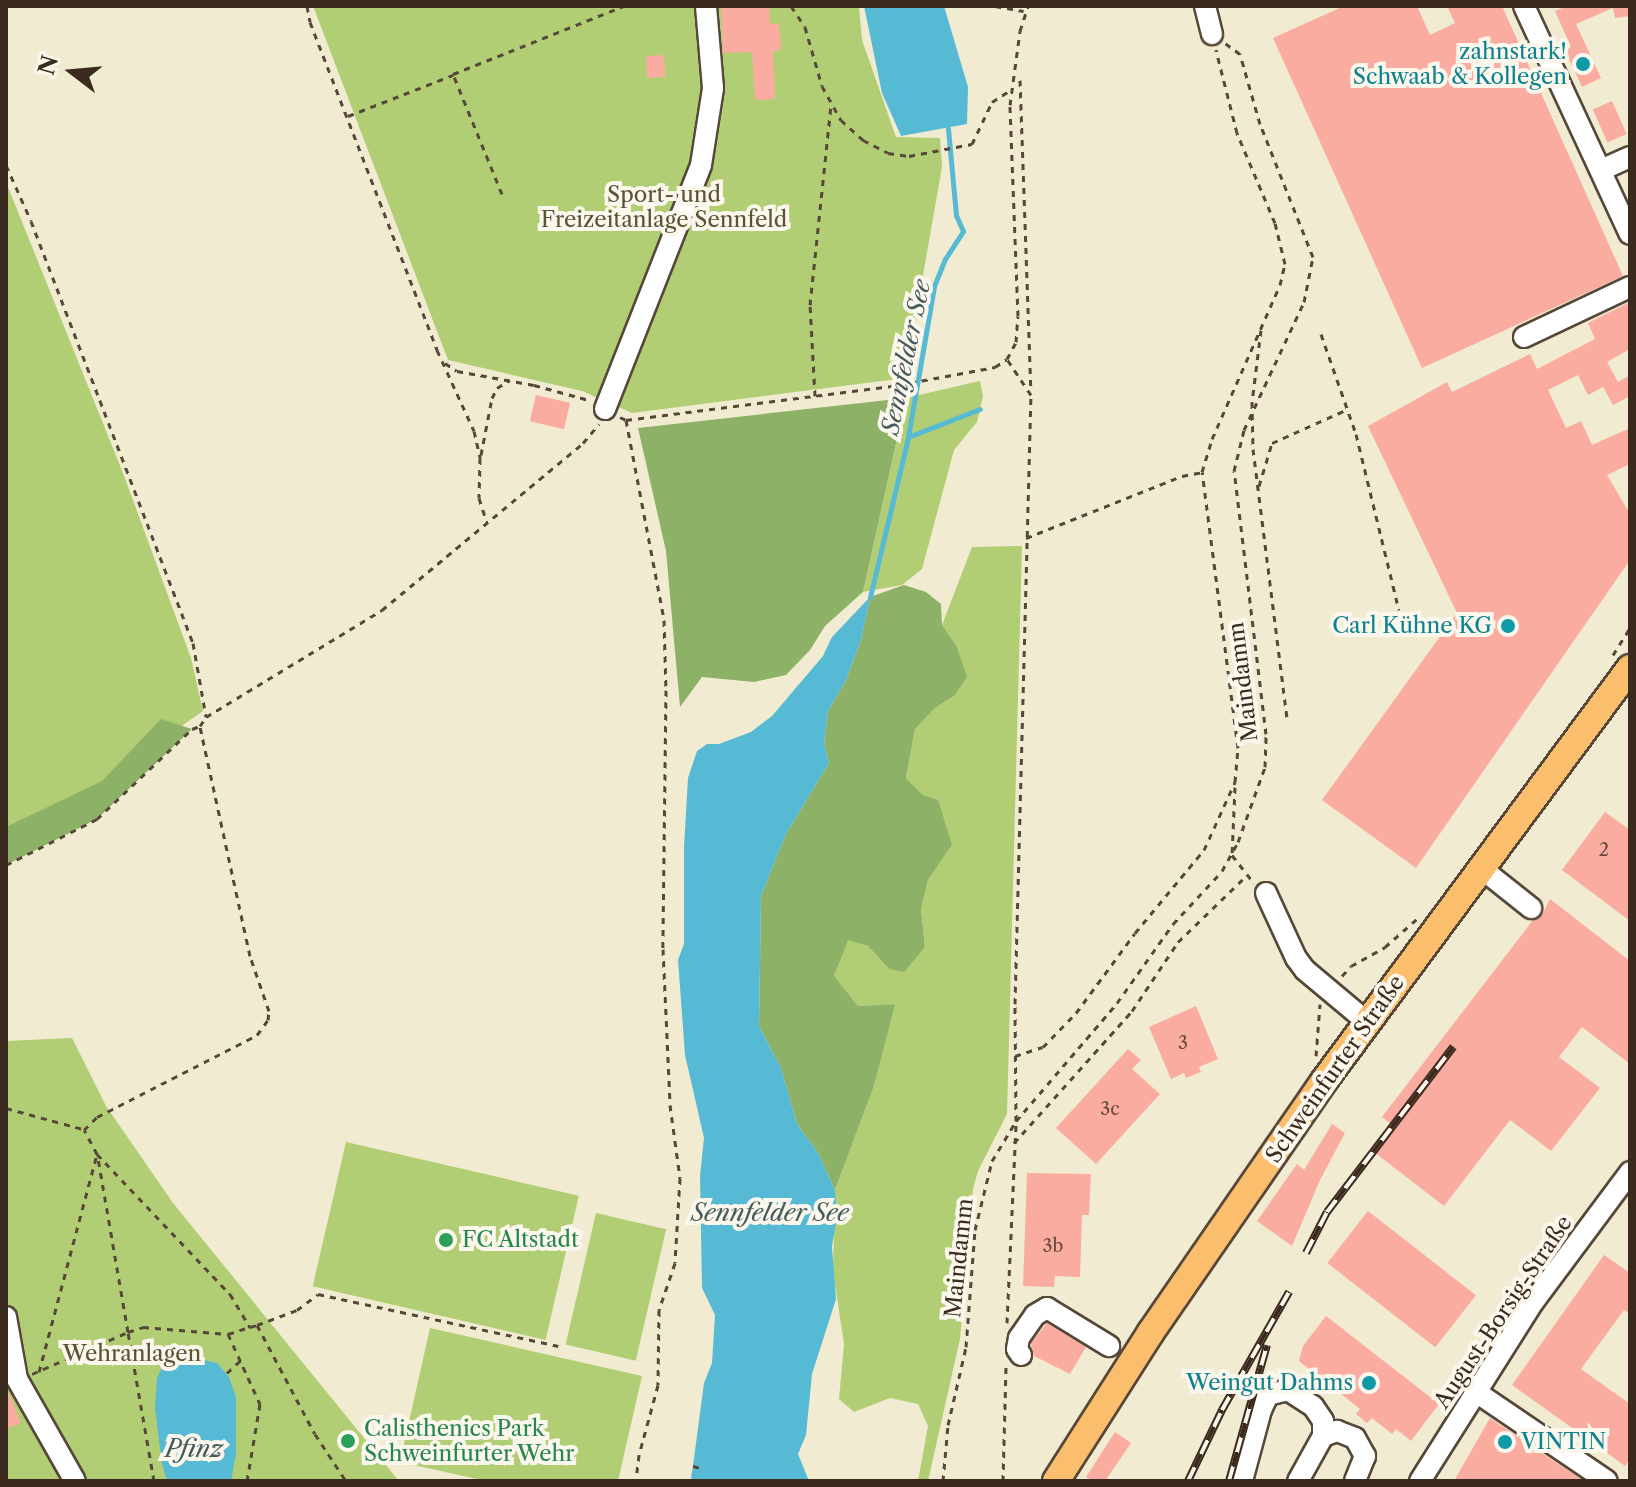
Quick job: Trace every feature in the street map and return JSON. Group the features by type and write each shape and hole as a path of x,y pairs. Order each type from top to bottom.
{"main road":[{"name":"Schweinfurter Straße","path":"1056,1481 1151,1332 1366,1021 1630,668"}],"street":[{"path":"605,409 701,165 713,88 706,6"},
{"path":"1205,6 1212,34"},
{"path":"1530,8 1630,234"},
{"path":"1601,170 1630,157"},
{"path":"1524,337 1630,287"},
{"path":"1482,869 1531,908"},
{"path":"1266,893 1296,958 1305,970 1366,1021"},
{"name":"August-Borsig-Straße","path":"1420,1481 1534,1301 1630,1172"},
{"path":"1014,1357 1019,1338 1035,1315 1047,1308 1109,1346"},
{"path":"6,1317 10,1369 75,1481"},
{"path":"1242,1481 1268,1395 1288,1390 1313,1406 1323,1421 1323,1436 1298,1481"},
{"path":"1476,1392 1607,1481"},
{"path":"1323,1436 1337,1431 1355,1438 1365,1456 1355,1481"}],"path":[{"path":"307,6 310,22 474,431 480,458"},
{"path":"348,116 624,6"},
{"path":"791,6 805,27 831,105 863,140 888,153 909,156 967,146 977,138 992,102 1012,89"},
{"path":"995,6 1024,11"},
{"path":"445,363 457,371 572,394 626,420 935,380 995,367 1007,359 1016,342 1018,328 1012,89 1024,11 1028,6"},
{"path":"1212,34 1237,133 1275,223 1284,255 1280,285 1212,439 1202,472 1238,748 1232,855 1246,876 1266,893"},
{"name":"Maindamm","path":"943,1481 948,1425 966,1347 979,1205 992,1161 1016,1121 1111,1011 1173,924 1222,871 1232,855 1261,782 1267,751 1234,471 1237,449 1304,302 1313,265 1309,242 1260,124 1240,54"},
{"path":"453,74 502,194"},
{"path":"1007,1328 1016,1121 1031,395 1020,80"},
{"path":"815,396 810,305 831,105"},
{"path":"6,165 31,221 193,643 206,717"},
{"path":"1261,327 1252,416 1287,719"},
{"path":"1321,334 1348,409 1399,610"},
{"path":"1007,359 1031,395"},
{"path":"487,522 479,498 480,458 492,398 497,388 510,380"},
{"path":"6,865 97,819 192,729 200,726 206,717 382,610 583,443 605,409"},
{"path":"1259,489 1272,443 1348,409"},
{"path":"626,420 664,620 663,949 670,1105 680,1178 676,1203 675,1263 659,1310 658,1385 639,1455 636,1481"},
{"path":"1026,538 1182,476 1202,472"},
{"path":"84,1130 97,1117 257,1035 268,1020 267,1000 250,956 200,726"},
{"path":"1015,1056 1043,1047 1076,1013 1142,923 1204,850 1235,782"},
{"path":"1014,1143 1132,1011 1178,942 1246,876"},
{"path":"6,1108 84,1130 97,1154 230,1294 250,1327"},
{"path":"97,1154 39,1372 143,1327 228,1334 297,1310 318,1294 558,1346"},
{"path":"97,1154 154,1481"},
{"path":"257,1325 315,1434 346,1481"},
{"path":"228,1334 260,1404 247,1481"},
{"path":"1003,1481 1014,1357"},
{"path":"227,1373 242,1359"},
{"path":"693,1466 700,1468"}],"green space":[{"name":"Sport- und Freizeitanlage Sennfeld","path":"313,6 859,6 862,40 896,137 940,138 942,167 905,378 632,413 582,391 448,360"},
{"path":"6,182 123,473 191,658 203,711 40,825 6,843"},
{"path":"980,381 983,396 977,422 954,450 922,569 902,585 863,592 906,398"},
{"path":"906,398 863,592 825,626 810,650 786,675 754,682 702,677 680,707 666,551 638,428"},
{"path":"1022,546 1007,1114 978,1171 973,1189 960,1339 928,1481 918,1481 928,1426 918,1404 890,1398 854,1412 839,1399 844,1344 833,1271 835,1190 874,1086 894,1004 858,1006 834,977 847,939 868,946 889,969 925,947 921,909 928,880 952,845 923,795 906,778 915,729 935,708 954,696 956,645 942,625 972,547"},
{"path":"904,585 926,592 941,604 942,625 956,645 967,677 954,696 935,708 915,729 906,778 923,795 938,800 952,845 928,880 921,909 925,947 904,972 889,969 868,946 848,940 834,976 858,1006 895,1004 874,1086 835,1190 818,1153 797,1124 781,1068 759,1026 761,896 786,834 829,763 824,744 828,711 846,680 861,640 870,597"},
{"path":"161,719 192,729 97,819 6,865 6,827 102,781"},
{"name":"Wehranlagen","path":"72,1038 106,1106 173,1203 399,1481 6,1481 6,1041"},
{"name":"FC Altstadt","path":"346,1142 579,1196 546,1340 313,1286"},
{"path":"596,1213 666,1229 636,1361 566,1345"},
{"path":"430,1328 642,1376 618,1481 486,1481 400,1462"}],"water":[{"path":"864,6 944,6 968,87 967,124 901,136 882,93"},
{"name":"Sennfelder See","path":"870,597 861,640 846,680 828,711 824,744 829,763 786,834 761,896 759,1026 781,1068 797,1124 818,1153 835,1190 837,1217 832,1246 836,1299 812,1374 806,1435 798,1454 809,1481 695,1481 691,1478 704,1383 712,1363 715,1315 702,1288 700,1176 704,1138 685,1055 678,960 684,944 688,778 697,751 707,744 719,744 751,732 772,716 823,656 832,637"},
{"name":"Pfinz","path":"195,1358 217,1363 229,1377 236,1397 236,1454 231,1481 167,1481 162,1464 155,1408 157,1378 162,1368"}],"building":[{"path":"721,6 769,6 770,24 779,23 781,50 773,51 775,99 755,100 752,52 723,53"},
{"path":"1344,6 1417,6 1430,35 1455,23 1447,6 1502,6 1623,276 1422,368 1273,38"},
{"path":"1567,6 1630,6 1630,16 1615,18 1613,8 1576,24 1601,78 1582,87 1565,50 1571,47 1555,11"},
{"path":"664,55 665,77 647,78 646,56"},
{"path":"1612,101 1627,134 1607,142 1593,110"},
{"name":"Carl Kühne KG","path":"1630,302 1630,349 1607,362 1618,382 1630,375 1630,396 1613,405 1603,387 1588,395 1578,375 1548,390 1566,428 1581,421 1592,445 1630,428 1630,464 1607,475 1630,514 1630,560 1416,868 1322,800 1457,613 1368,426 1447,382 1452,392 1530,354 1537,369 1595,339 1588,323"},
{"path":"536,395 570,403 564,429 530,421"},
{"path":"1605,812 1630,830 1630,921 1562,870"},
{"path":"1550,899 1630,961 1630,1064 1582,1027 1559,1057 1600,1088 1551,1151 1510,1120 1444,1206 1374,1152 1394,1126 1382,1117 1533,920 1542,915"},
{"path":"1196,1006 1218,1059 1199,1067 1201,1072 1186,1078 1184,1073 1171,1079 1149,1027"},
{"path":"1128,1049 1141,1060 1132,1069 1160,1094 1096,1164 1056,1128"},
{"path":"1332,1124 1345,1133 1320,1180 1292,1246 1257,1221 1297,1164 1304,1170"},
{"path":"1027,1173 1091,1174 1089,1215 1082,1215 1080,1277 1055,1276 1054,1287 1023,1286"},
{"path":"1368,1211 1476,1295 1435,1347 1327,1263"},
{"path":"1604,1255 1630,1273 1630,1314 1624,1310 1581,1369 1630,1404 1630,1459 1625,1466 1512,1385"},
{"name":"Weingut Dahms","path":"1326,1316 1439,1404 1411,1441 1396,1429 1392,1434 1372,1418 1367,1423 1356,1414 1360,1409 1299,1361 1303,1346"},
{"path":"1047,1323 1086,1347 1070,1374 1034,1356 1031,1343"},
{"path":"6,1386 21,1423 6,1429"},
{"name":"VINTIN","path":"1490,1418 1531,1446 1584,1481 1454,1481"},
{"path":"1115,1432 1131,1443 1105,1481 1092,1481 1086,1477"}],"waterway":[{"name":"Sennfelder See","path":"870,597 908,437 934,286 945,259 963,231 956,215 948,128"},
{"path":"908,437 980,409"}],"railway":[{"path":"1306,1253 1327,1212 1453,1047"},
{"path":"1188,1481 1222,1410 1289,1292"},
{"path":"1229,1481 1267,1345"}],"place":[{"name":"zahnstark! Schwaab & Kollegen","path":"1583,64"},
{"name":"Carl Kühne KG","path":"1508,626"},
{"name":"FC Altstadt","path":"446,1240"},
{"name":"Weingut Dahms","path":"1369,1383"},
{"name":"Calisthenics Park Schweinfurter Wehr","path":"348,1441"},
{"name":"VINTIN","path":"1505,1442"}]}
